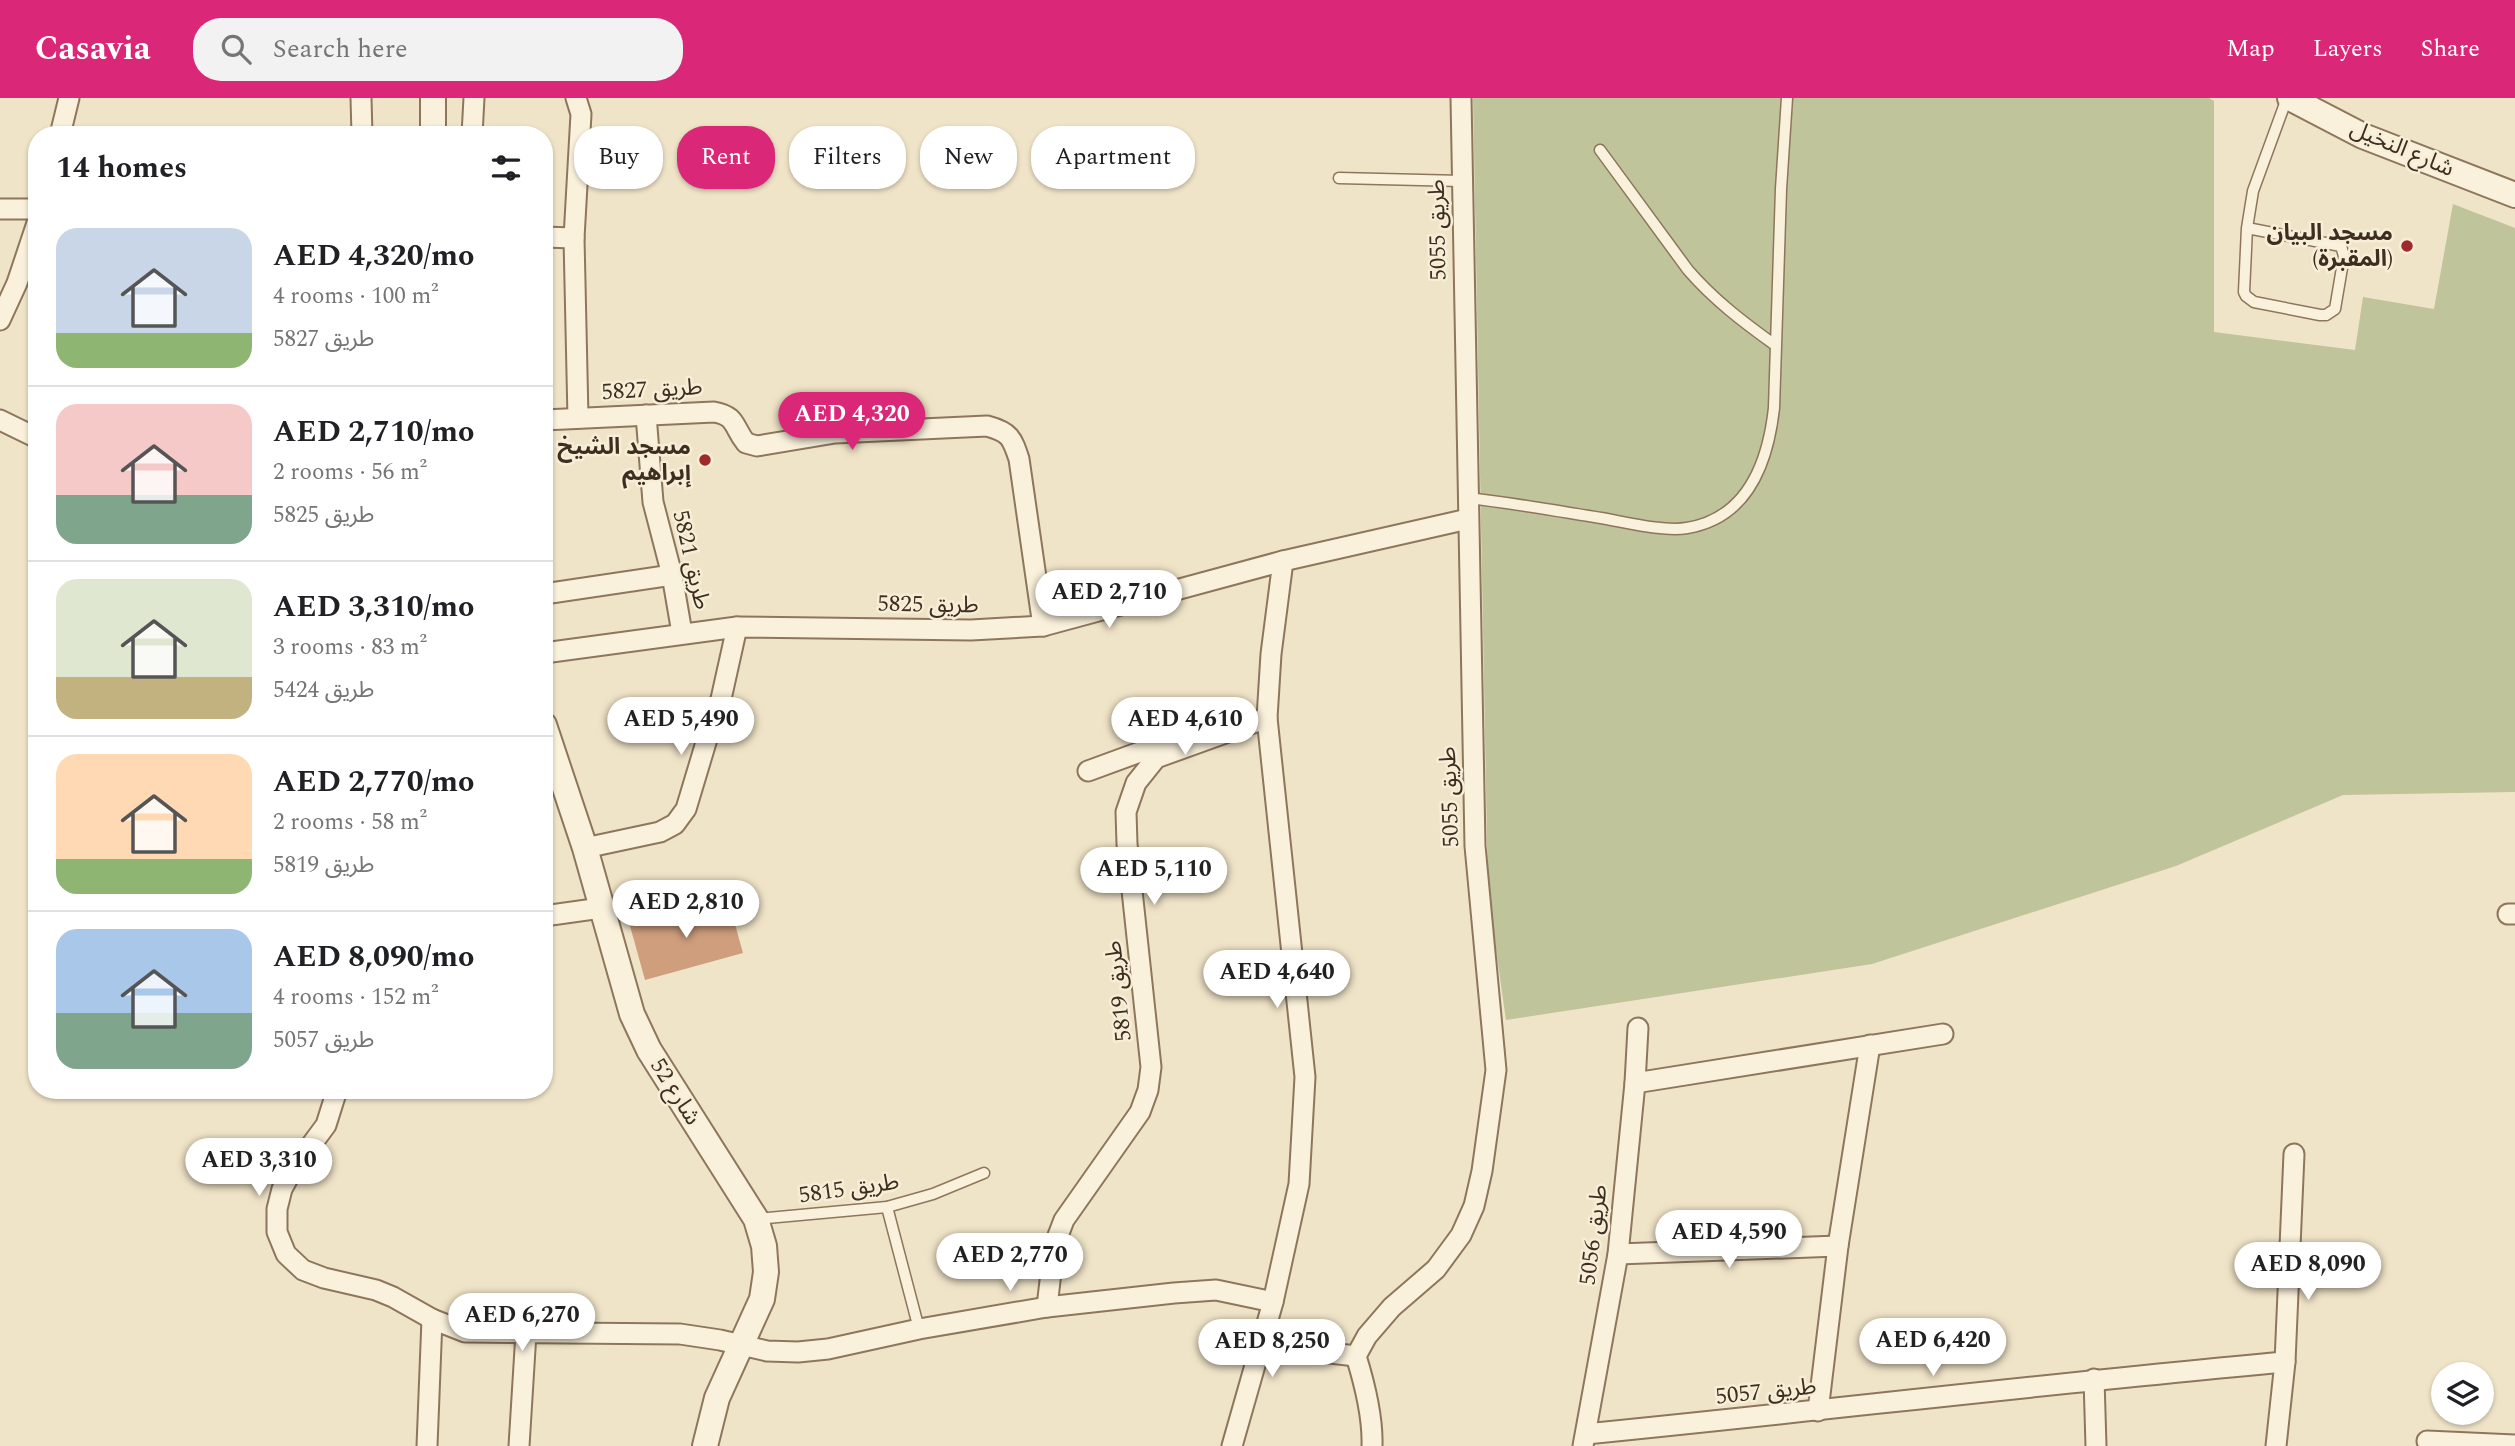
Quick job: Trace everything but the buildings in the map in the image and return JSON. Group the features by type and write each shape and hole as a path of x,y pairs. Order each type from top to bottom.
{"street":[{"path":"62,126 69,98"},
{"path":"360,98 362,126"},
{"path":"433,98 433,126"},
{"path":"472,126 474,98"},
{"path":"576,98 581,114 574,238 578,418"},
{"name":"طريق 5055","path":"1356,1356 1367,1336 1383,1317 1436,1269 1461,1235 1474,1206 1496,1070 1475,846 1461,98"},
{"name":"شارع النخيل","path":"2289,98 2363,136 2515,195"},
{"path":"0,209 28,209"},
{"path":"553,237 574,238"},
{"path":"0,320 28,250"},
{"path":"17,283 28,284"},
{"name":"طريق 5827","path":"553,419 714,412 726,414 746,443 757,446 835,433 988,426 1004,431 1013,442 1019,459 1043,626"},
{"name":"طريق 5821","path":"646,415 653,502 672,575 682,633"},
{"path":"0,420 28,434"},
{"name":"طريق 5825","path":"553,652 737,627 971,630 1043,626 1283,561 1468,519"},
{"path":"1232,1446 1273,1302 1299,1184 1304,1077 1267,712 1271,654 1283,561"},
{"path":"553,593 672,575"},
{"name":"طريق 5821","path":"585,848 660,832 675,824 686,809 721,699 737,627"},
{"path":"1088,771 1267,712"},
{"name":"طريق 5819","path":"1047,1307 1054,1246 1064,1220 1140,1112 1148,1090 1151,1067 1127,844 1126,812 1136,783 1156,758 1267,712"},
{"name":"شارع 52","path":"553,752 585,848 632,1014 649,1050 756,1219 764,1245 766,1272 762,1299 717,1398 705,1446"},
{"path":"553,915 601,908"},
{"name":"طريق 5056","path":"1585,1440 1618,1254 1638,1028"},
{"path":"1635,1083 1943,1034"},
{"path":"1818,1411 1838,1246 1870,1045"},
{"path":"334,1099 326,1125 282,1188 277,1209 277,1232 286,1254 303,1270 324,1278 376,1290 432,1319 465,1332 680,1334 767,1351 828,1349 919,1329 1047,1307 1216,1290 1273,1302"},
{"path":"2276,1446 2284,1362 2294,1154"},
{"path":"1618,1254 1838,1246"},
{"path":"427,1446 432,1319"},
{"path":"519,1446 526,1333"},
{"path":"1260,1345 1356,1356 1364,1383 1372,1446"},
{"name":"طريق 5057","path":"1585,1440 2094,1379 2284,1362"},
{"path":"2094,1379 2095,1446"},
{"path":"2427,1441 2515,1445"}],"lane":[{"path":"1467,498 1650,526 1686,528 1720,517 1747,493 1763,460 1771,435 1774,408 1787,98"},
{"path":"2247,228 2337,245 2343,249 2337,304 2331,313 2320,315 2254,302 2246,296 2247,228 2258,173 2289,98"},
{"path":"1600,150 1703,288 1775,345"},
{"path":"1339,178 1462,181"},
{"name":"طريق 5815","path":"756,1219 887,1207 933,1194 985,1173"},
{"path":"887,1207 919,1329"}],"green space":[{"path":"1473,98 2209,98 2214,101 2214,332 2355,350 2363,297 2434,309 2453,204 2515,228 2515,792 2343,795 2176,866 1872,964 1506,1020 1488,894"}],"place":[{"name":"مسجد البيان (المقبرة)","path":"2407,246"},
{"name":"مسجد الشيخ إبراهيم","path":"705,460"}]}
